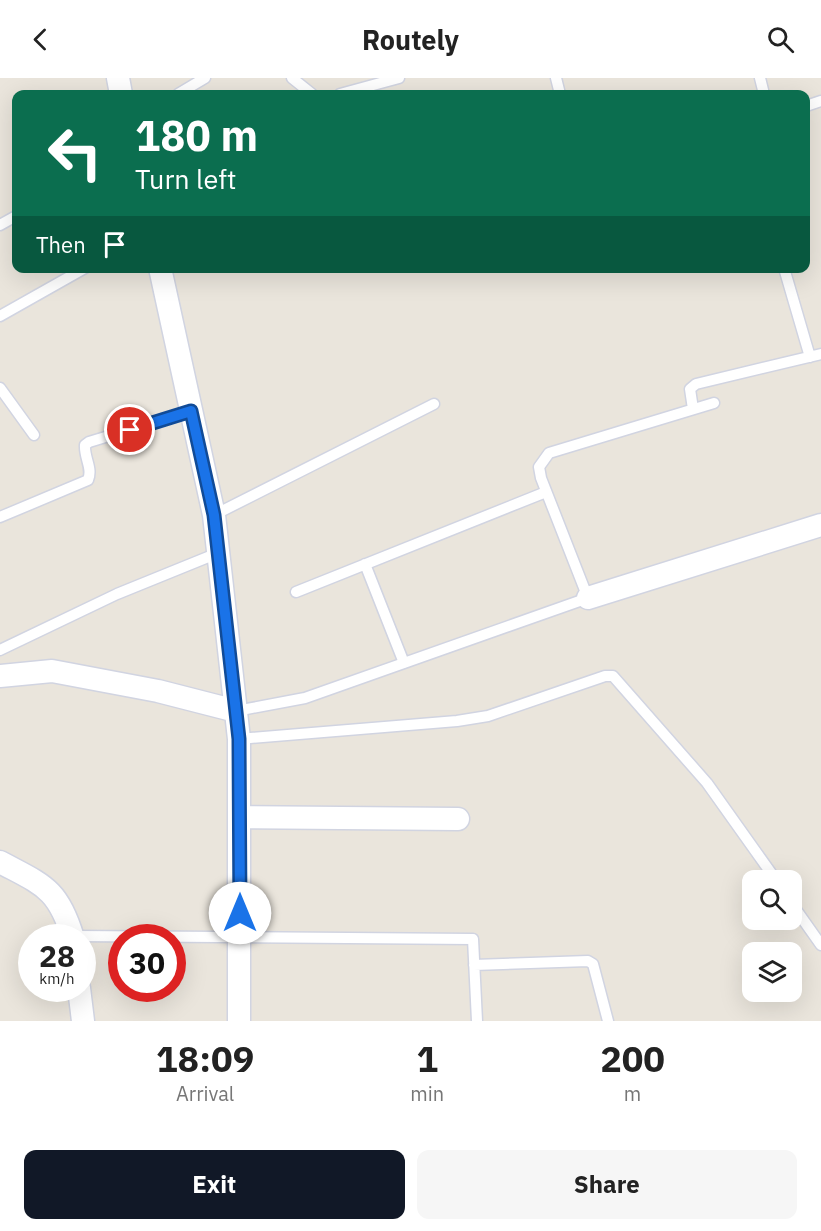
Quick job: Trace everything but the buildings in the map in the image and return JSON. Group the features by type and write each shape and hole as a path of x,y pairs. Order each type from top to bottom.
{"street":[{"path":"161,273 214,515 239,739 239,1021"},
{"path":"588,598 821,525"},
{"path":"0,676 52,671 158,691 236,711"},
{"path":"239,818 458,819"},
{"path":"0,862 46,886 61,903 68,924"},
{"path":"81,1002 83,1021"}],"lane":[{"path":"185,90 206,78"},
{"path":"292,78 307,90"},
{"path":"355,90 399,78"},
{"path":"0,316 76,273"},
{"path":"693,409 690,389 696,384 816,355 786,273"},
{"path":"0,388 34,435"},
{"path":"236,711 305,698 588,598 546,492 539,467 549,453 714,403"},
{"path":"214,515 434,404"},
{"path":"0,517 88,480 91,471 85,445 89,442 191,411"},
{"path":"296,592 546,492"},
{"path":"0,650 117,594 218,554"},
{"path":"365,564 405,663"},
{"path":"239,739 478,718 605,676 613,676 707,783 769,870"},
{"path":"802,918 821,945"},
{"path":"96,937 473,939 477,1021"},
{"path":"474,965 588,961 593,964 608,1021"}],"route":[{"path":"130,430 191,411 214,515 239,739 240,913"}]}
